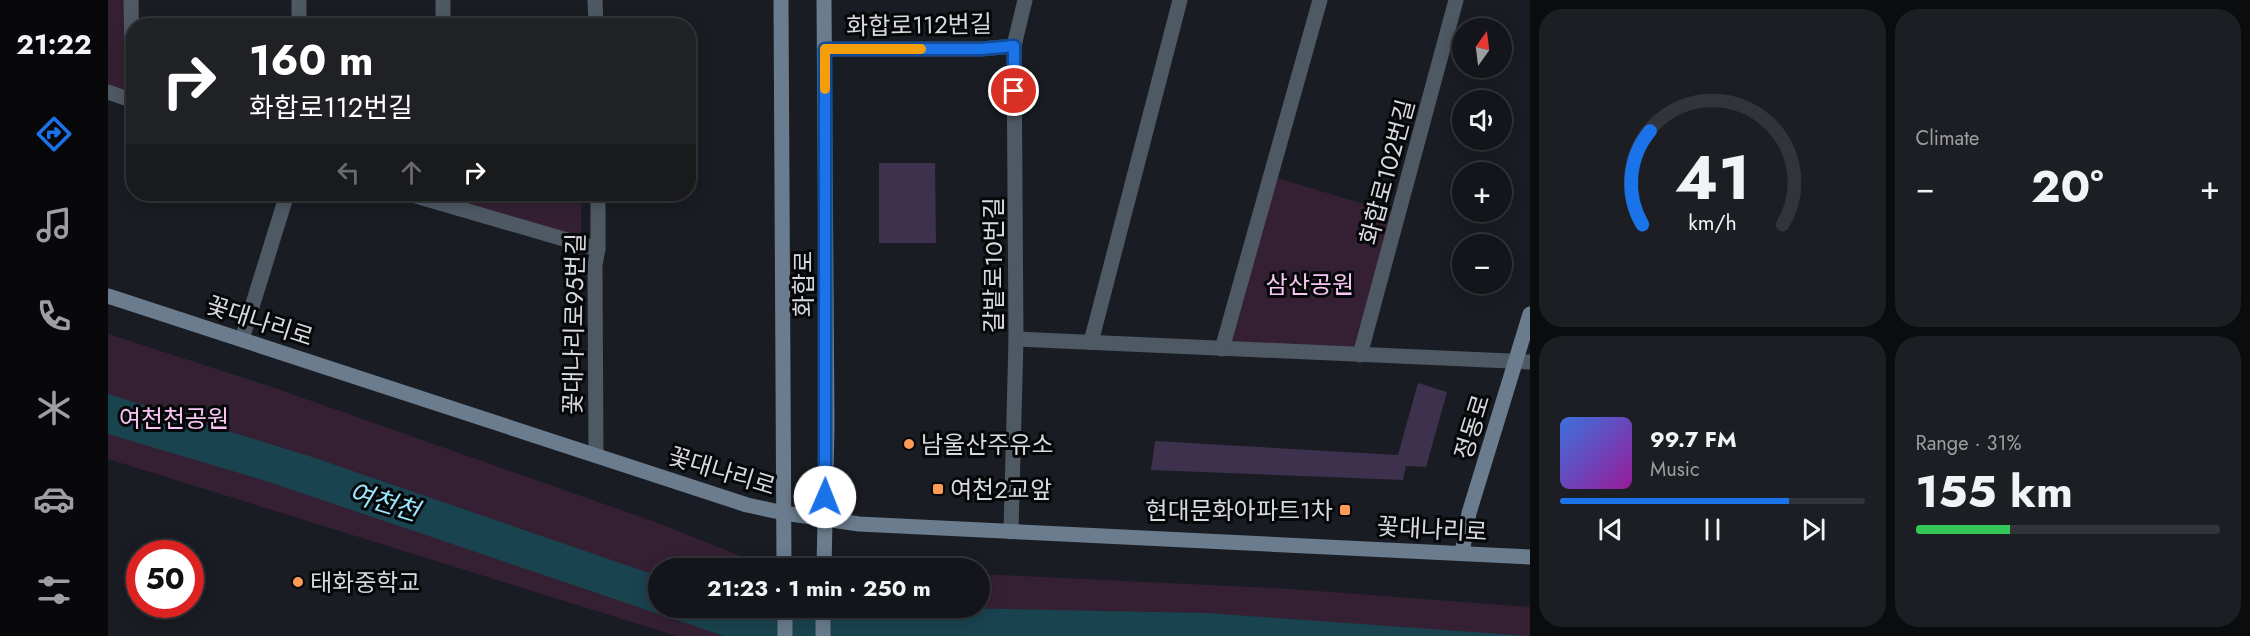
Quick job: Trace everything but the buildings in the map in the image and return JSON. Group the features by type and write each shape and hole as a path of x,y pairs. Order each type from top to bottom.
{"main road":[{"name":"화합로","path":"781,0 784,558"},
{"name":"화합로","path":"824,0 827,426 824,558"},
{"name":"꽃대나리로","path":"108,296 747,505 784,513 859,524 1530,557"},
{"name":"정동로","path":"1462,553 1469,513 1524,361 1530,314"},
{"path":"785,618 785,636"},
{"path":"823,618 823,636"}],"street":[{"path":"131,0 131,18"},
{"path":"299,0 299,18"},
{"path":"443,0 443,18"},
{"path":"596,0 596,18"},
{"name":"갈밭로10번길","path":"1011,532 1016,339 1014,46 1025,0"},
{"path":"1091,342 1180,0"},
{"path":"1222,349 1320,0"},
{"name":"화합로102번길","path":"1360,355 1456,0"},
{"name":"화합로112번길","path":"825,49 981,49 1014,46"},
{"path":"108,92 126,98"},
{"path":"242,339 285,201"},
{"path":"433,201 598,249"},
{"name":"꽃대나리로95번길","path":"596,454 595,264 598,249 598,201"},
{"path":"1016,339 1524,361"}],"green space":[{"path":"108,0 131,0 131,18 126,18 126,91 108,86"},
{"name":"삼산공원","path":"1277,178 1394,213 1356,349 1230,344"},
{"path":"436,201 581,201 581,243"},
{"name":"여천천공원","path":"108,334 269,386 658,523 746,558 648,558 648,618 990,618 990,574 1291,589 1530,607 1530,636 677,636 108,459"}],"water":[{"name":"여천천","path":"108,394 312,457 648,573 648,610 266,481 108,434"},
{"path":"990,609 1207,613 1530,636 724,636 671,618 990,618"}],"slow traffic":[{"path":"825,89 825,49 921,49"}],"place":[{"name":"남울산주유소","path":"909,444"},
{"name":"여천2교앞","path":"938,489"},
{"name":"현대문화아파트1차","path":"1345,510"},
{"name":"태화중학교","path":"298,582"}],"route":[{"path":"825,497 827,426 825,49 981,49 1014,46 1014,91"}]}
